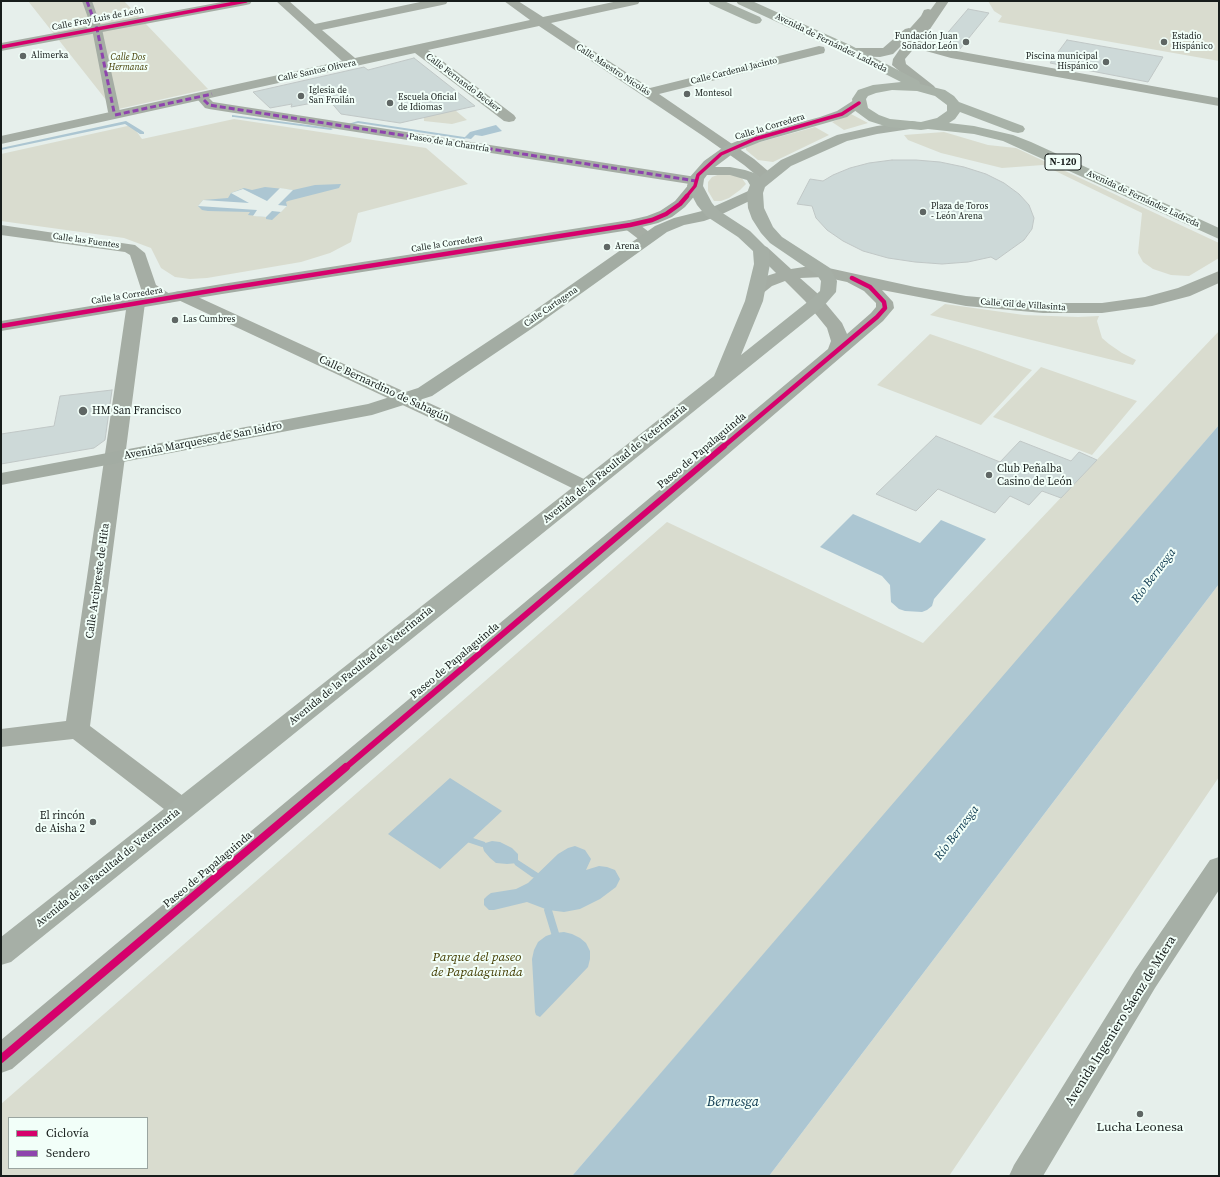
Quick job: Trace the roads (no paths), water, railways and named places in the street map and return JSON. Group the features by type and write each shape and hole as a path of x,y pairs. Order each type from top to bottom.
{"highway":[{"name":"Avenida de Fernández Ladreda","path":"714,1 825,53"},
{"name":"Avenida de Fernández Ladreda","path":"742,1 853,52 924,88"},
{"name":"N-120","path":"867,84 924,88 949,99 954,105 954,111 950,116 942,121 930,125 912,125 888,123 874,118 861,110 859,103 860,96 867,84"},
{"name":"Avenida de Fernández Ladreda","path":"954,105 1024,131 1219,220"},
{"name":"Avenida de Fernández Ladreda","path":"930,125 974,130 1008,138 1219,234"}],"main road":[{"name":"Calle la Corredera","path":"1,326 173,297 630,225 652,220 666,214 680,204 698,180 722,154 730,149 754,139 842,114 859,103"},
{"path":"824,272 776,240 767,230 760,219 756,208 760,185 786,163 842,138 877,130 912,125"},
{"path":"760,185 752,177 730,171 698,180 705,205 705,215 744,234 762,250"},
{"name":"Calle Cartagena","path":"403,399 425,392 534,319 661,229 680,221 705,215 760,185"},
{"name":"Avenida de la Facultad de Veterinaria","path":"721,379 754,301 762,264 762,250"},
{"name":"Avenida de la Facultad de Veterinaria","path":"1,953 816,304 828,292 829,281 824,272"},
{"name":"Avenida Marqueses de San Isidro","path":"1,479 372,409 403,399"},
{"name":"Avenida Ingeniero Sáenz de Miera","path":"1025,1176 1146,979 1219,868"}],"street":[{"path":"87,1 98,29 114,112"},
{"name":"Calle Fray Luis de León","path":"1,47 246,1"},
{"path":"282,1 352,63"},
{"path":"312,28 442,1"},
{"name":"Calle Maestro Nicolás","path":"510,1 730,149 760,185"},
{"name":"Calle Santos Olivera","path":"1,140 634,1"},
{"path":"853,52 876,53 888,51 942,1"},
{"path":"924,88 899,65 899,59 903,52 924,29 942,1"},
{"path":"928,13 927,17 909,36 909,40 912,43 951,54 1219,102"},
{"name":"Calle Fernando Becker","path":"418,49 509,118"},
{"name":"Calle Cardenal Jacinto","path":"648,93 825,53"},
{"name":"Paseo de la Chantría","path":"204,100 209,104 216,106 698,180"},
{"path":"712,136 754,139"},
{"path":"630,225 647,238"},
{"name":"Calle las Fuentes","path":"1,230 129,248 137,253 148,288 173,297"},
{"path":"762,250 816,304 836,327 840,341 836,352"},
{"path":"756,290 766,282 787,275 804,272 824,272"},
{"name":"Calle Gil de Villasinta","path":"824,272 915,292 966,301 1072,309 1102,308 1146,302 1184,292 1205,284 1219,276"},
{"name":"Paseo de Papalaguinda","path":"1,1059 836,352 885,308 884,302 870,287 852,278"},
{"name":"Calle Bernardino de Sahagún","path":"173,297 433,412 585,487"},
{"name":"Calle Arcipreste de Hita","path":"77,729 136,303"},
{"path":"1,738 77,729 182,809"}],"water":[{"path":"496,125 502,131 482,136 475,135 471,139 464,138 470,132"},
{"path":"341,184 339,188 286,202 287,206 272,220 266,219 266,217 248,215 250,212 208,211 202,210 198,206 203,200 228,198 231,193 244,188 252,190 265,187 293,190 315,185"},
{"name":"Bernesga","path":"1219,425 1219,584 769,1176 572,1176"},
{"path":"853,514 920,543 941,520 986,539 934,599 932,606 922,612 905,611 899,609 891,602 890,585 882,576 820,547"},
{"path":"450,778 502,811 440,869 388,834"},
{"path":"492,841 500,842 512,848 518,854 518,863 496,863 490,858 484,851 482,844"},
{"path":"575,846 585,850 591,859 586,870 599,866 607,867 615,870 620,879 616,887 600,899 580,909 564,912 548,910 527,902 494,910 489,910 484,905 484,899 491,893 516,889 528,883 558,854"},
{"path":"564,932 580,938 586,943 590,951 588,967 540,1017 536,1015 535,1012 532,959 534,950 538,942 546,936"}],"waterway":[{"path":"234,116 331,129"},
{"path":"1,149 126,122 142,133"},
{"path":"350,124 358,122 464,138"},
{"path":"470,840 482,844"},
{"path":"518,863 535,875"},
{"path":"548,910 555,933"}],"place":[{"name":"Fundación Juan Soñador León","path":"966,42"},
{"name":"Estadio Hispánico","path":"1164,42"},
{"name":"Alimerka","path":"23,56"},
{"name":"Piscina municipal Hispánico","path":"1106,62"},
{"name":"Montesol","path":"687,94"},
{"name":"Iglesia de San Froilán","path":"301,96"},
{"name":"Escuela Oficial de Idiomas","path":"390,103"},
{"name":"Plaza de Toros - León Arena","path":"923,212"},
{"name":"Arena","path":"607,247"},
{"name":"Las Cumbres","path":"175,320"},
{"name":"HM San Francisco","path":"83,411"},
{"name":"Club Peñalba Casino de León","path":"989,475"},
{"name":"El rincón de Aisha 2","path":"93,822"},
{"name":"Lucha Leonesa","path":"1140,1114"}],"park label":[{"name":"Calle Dos Hermanas","path":"128,64"},
{"name":"Parque del paseo de Papalaguinda","path":"477,966"}],"water label":[{"name":"Río Bernesga","path":"1154,576"},
{"name":"Río Bernesga","path":"957,833"}]}
